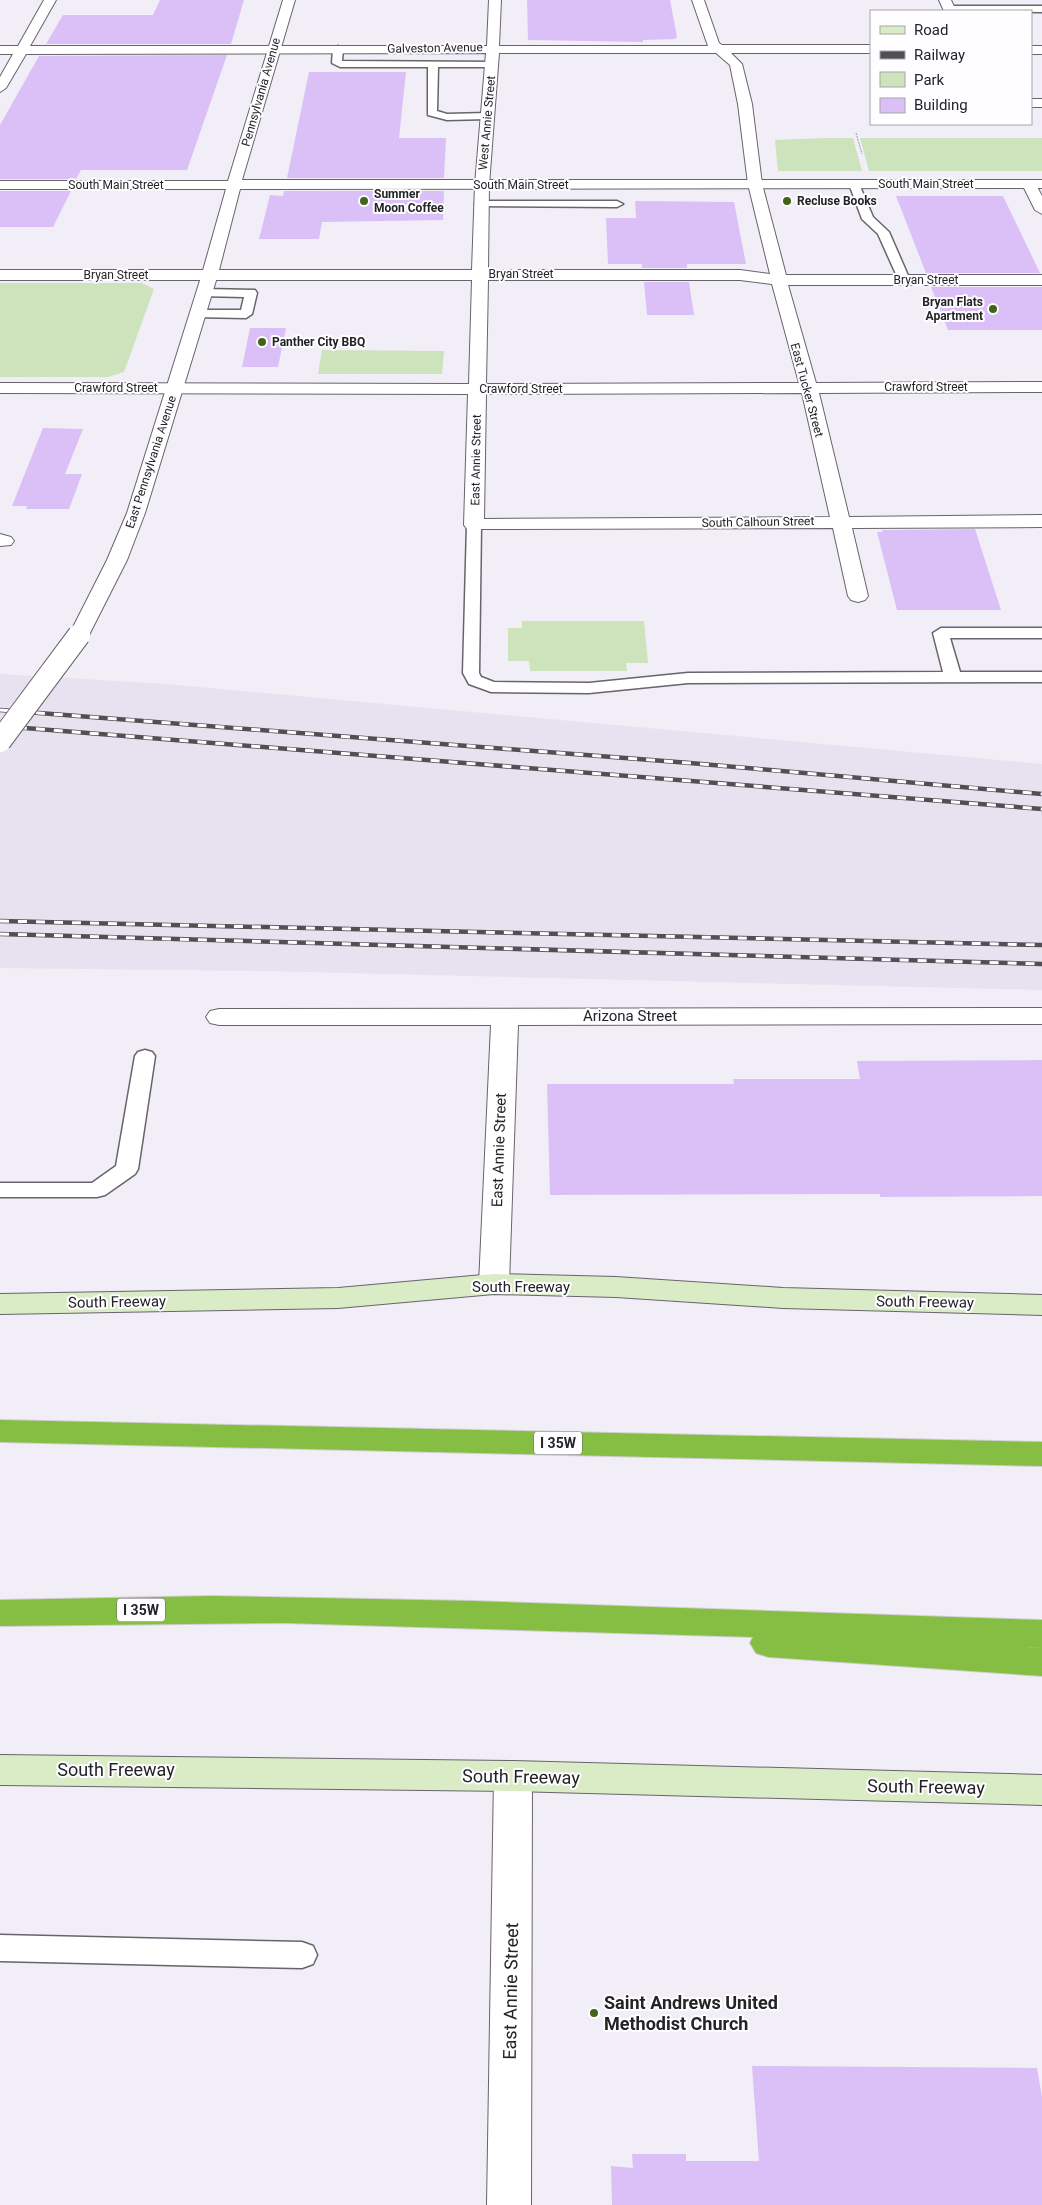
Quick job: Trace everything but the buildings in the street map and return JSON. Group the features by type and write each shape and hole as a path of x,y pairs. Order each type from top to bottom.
{"highway":[{"name":"I 35W","path":"0,1430 1042,1454"},
{"name":"I 35W","path":"0,1612 282,1610 601,1618 716,1624 1042,1634"},
{"path":"282,1610 1042,1662"}],"main road":[{"name":"South Freeway","path":"0,1304 338,1298 494,1284 616,1287 783,1298 1042,1305"},
{"name":"South Freeway","path":"0,1770 513,1776 1042,1790"}],"street":[{"path":"0,88 50,0"},
{"name":"Pennsylvania Avenue","path":"235,185 272,50 289,0"},
{"name":"West Annie Street","path":"482,185 495,0"},
{"name":"East Tucker Street","path":"698,0 713,44 736,64 745,104 755,184 809,387 858,596"},
{"name":"Galveston Avenue","path":"0,50 157,52 493,48 870,49"},
{"path":"1036,184 1042,210"},
{"name":"South Main Street","path":"0,185 1036,184"},
{"name":"East Pennsylvania Avenue","path":"0,741 79,635 117,560 136,513 210,274 235,185"},
{"name":"East Annie Street","path":"474,525 482,185"},
{"name":"Bryan Street","path":"0,275 740,275 779,280 1042,280"},
{"name":"Crawford Street","path":"0,388 1042,387"},
{"name":"South Calhoun Street","path":"474,525 1042,521"},
{"name":"East Annie Street","path":"494,1284 505,1016"},
{"name":"Arizona Street","path":"219,1017 1042,1016"},
{"name":"East Annie Street","path":"510,2205 513,1776"}],"lane":[{"path":"948,7 1042,9"},
{"path":"338,49 337,63 340,64 492,64"},
{"path":"433,64 432,113 448,117 487,116"},
{"path":"854,184 868,219 883,232 904,280"},
{"path":"481,204 617,204"},
{"path":"197,314 246,314 251,293 204,293"},
{"path":"474,525 471,673 475,680 491,687 589,688 688,678 1042,678"},
{"path":"953,678 941,633 1042,633"},
{"path":"0,1190 97,1190 127,1169 144,1056"},
{"path":"0,1948 302,1955"}],"shaded area":[{"path":"0,674 166,684 1042,764 1042,990 264,971 0,968"}],"green space":[{"path":"853,138 862,171 778,171 775,140"},
{"path":"860,138 1042,138 1042,171 869,171"},
{"path":"0,283 142,283 154,289 124,372 108,377 0,377"},
{"path":"322,350 444,351 442,374 318,374"},
{"path":"522,621 644,621 648,663 626,663 627,671 530,671 529,661 508,661 508,628 522,628"}],"railway":[{"path":"0,710 690,763 1042,794"},
{"path":"0,726 1042,809"},
{"path":"0,921 1042,945"},
{"path":"0,934 1042,964"}],"place":[{"name":"Summer Moon Coffee","path":"364,201"},
{"name":"Recluse Books","path":"787,201"},
{"name":"Bryan Flats Apartment","path":"993,309"},
{"name":"Panther City BBQ","path":"262,342"},
{"name":"Saint Andrews United Methodist Church","path":"594,2013"}]}
